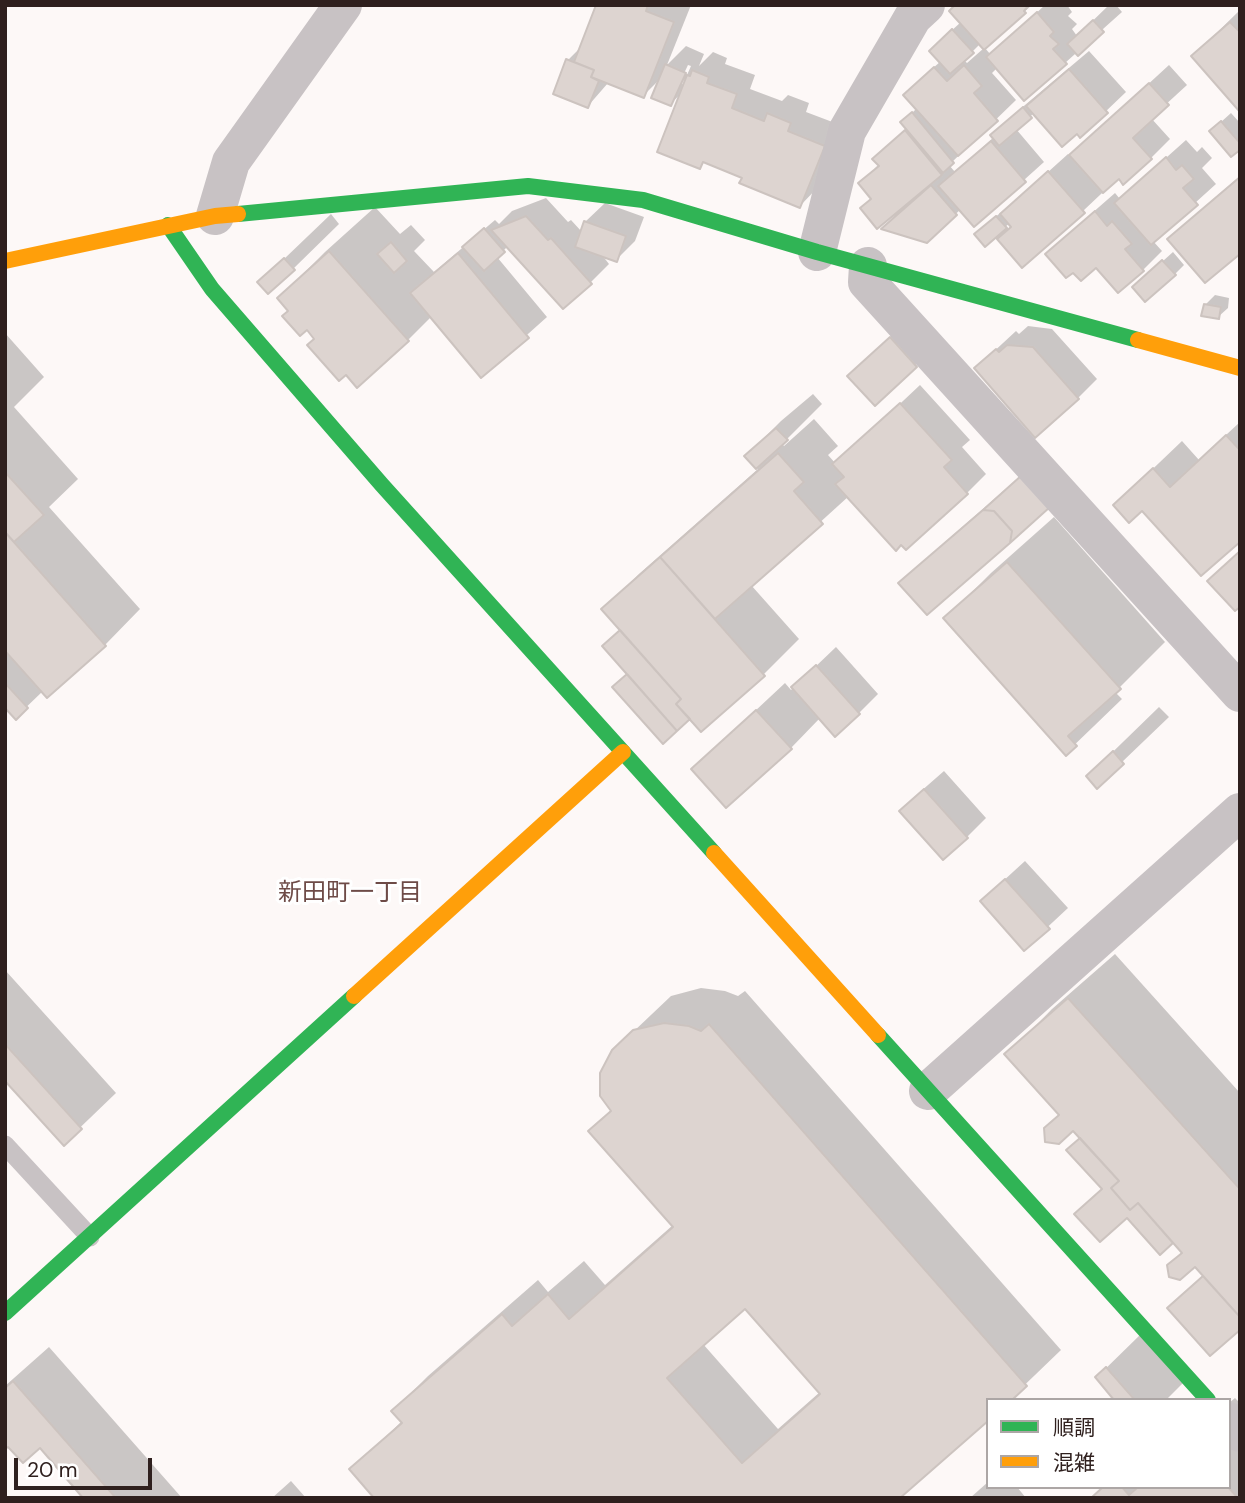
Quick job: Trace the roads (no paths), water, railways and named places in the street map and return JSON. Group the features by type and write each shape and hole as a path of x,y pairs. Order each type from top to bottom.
{"street":[{"path":"215,216 231,162 343,5"},
{"path":"817,253 847,131 913,17 926,5"},
{"path":"5,261 215,216 528,186 643,200 817,253 1240,368"},
{"path":"168,225 212,289 382,485 1207,1398"},
{"path":"868,266 867,282 1240,693"},
{"path":"5,1313 623,752"},
{"path":"928,1091 1240,812"}],"lane":[{"path":"5,1145 90,1237"}],"district":[{"name":"新田町一丁目","path":"350,894"}]}
